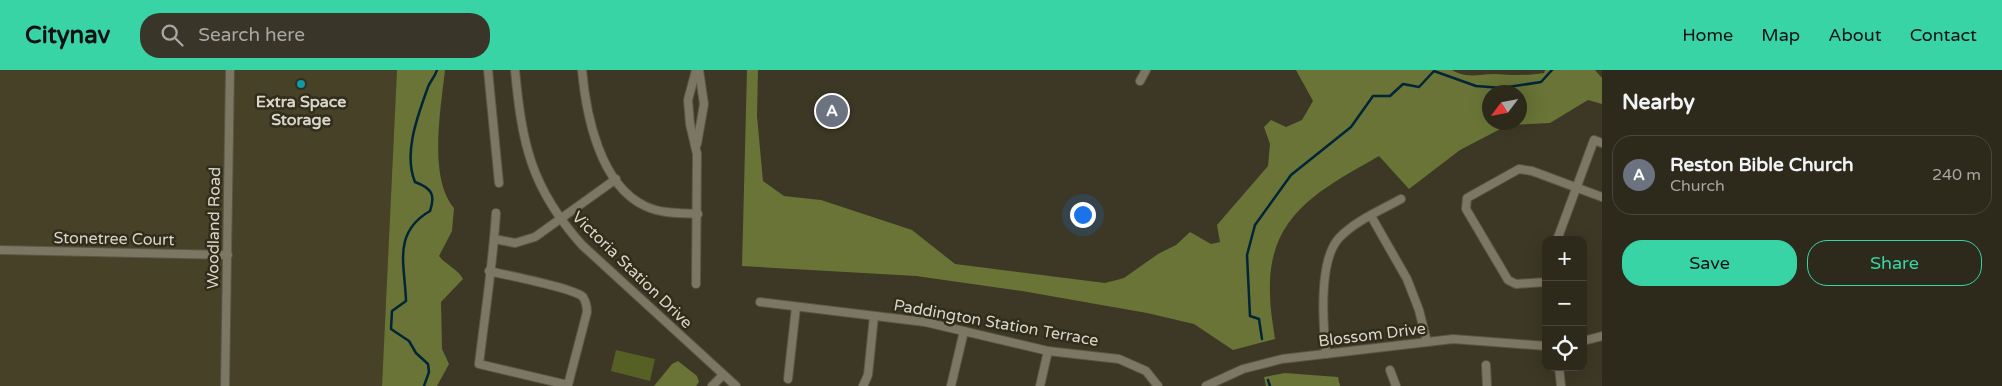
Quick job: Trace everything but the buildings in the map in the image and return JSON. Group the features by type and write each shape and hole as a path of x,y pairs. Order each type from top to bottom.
{"street":[{"name":"Woodland Road","path":"225,386 230,70"},
{"path":"488,70 499,183"},
{"name":"Victoria Station Drive","path":"515,70 519,115 528,155 541,188 560,220 582,245 736,386"},
{"path":"582,70 586,105 592,132 616,179 628,194 645,206 666,213 698,214"},
{"path":"697,70 690,88 688,113 697,154"},
{"path":"696,284 697,154 704,104 697,70"},
{"path":"1140,81 1146,70"},
{"path":"1558,236 1594,140 1602,142"},
{"path":"1542,282 1516,284 1508,280 1466,209 1466,204 1471,195 1519,169 1532,171 1602,197"},
{"path":"494,239 515,243 528,241 616,179"},
{"path":"1326,354 1324,327 1326,266 1329,255 1341,235 1401,198"},
{"path":"489,271 565,290 578,294 583,298 587,305 586,312 568,385 479,364 489,271 494,239 496,213"},
{"path":"1371,216 1407,279 1419,310 1427,342"},
{"name":"Stonetree Court","path":"0,250 228,255"},
{"name":"Paddington Station Terrace","path":"760,302 925,322 1048,350 1128,362 1146,371 1158,386"},
{"path":"788,379 796,307"},
{"path":"863,386 868,375 874,316"},
{"path":"952,386 964,331"},
{"path":"1587,340 1602,336"},
{"name":"Blossom Drive","path":"1206,386 1225,376 1262,364 1326,354 1427,342 1472,339 1542,346"},
{"path":"1040,386 1048,350"},
{"path":"1486,365 1487,386"},
{"path":"1390,370 1396,386"},
{"path":"1559,371 1561,386"},
{"path":"712,386 723,375"}],"shaded area":[{"path":"0,70 397,70 382,386 0,386"}],"green space":[{"path":"397,70 445,70 439,122 439,161 441,179 446,195 454,208 452,231 439,256 458,272 463,279 441,302 442,349 449,364 437,386 382,386"},
{"path":"747,70 758,70 757,116 763,181 784,196 821,200 912,230 955,264 1105,283 1124,278 1158,254 1176,245 1190,232 1211,244 1220,242 1217,225 1268,166 1270,144 1264,127 1271,120 1286,127 1302,120 1313,101 1296,70 1452,70 1457,73 1473,75 1531,75 1544,73 1545,70 1595,70 1602,78 1602,104 1588,100 1550,123 1527,124 1527,85 1482,85 1482,130 1498,130 1460,150 1409,189 1379,156 1318,194 1301,208 1288,224 1277,243 1271,266 1270,293 1275,339 1233,350 1194,324 1147,313 1022,291 916,276 742,266"},
{"path":"616,350 655,359 650,381 611,371"},
{"path":"678,361 697,376 699,382 696,386 654,386 672,364"},
{"path":"1285,373 1338,377 1340,386 1266,386 1264,377"}],"waterway":[{"path":"424,386 429,372 428,364 416,353 409,341 391,329 392,311 406,301 403,263 405,240 410,229 430,211 432,205 431,192 415,182 412,171 411,147 416,122 428,87 437,70"},
{"path":"1262,339 1259,319 1250,316 1247,255 1255,225 1291,175 1351,127 1373,96 1390,96 1403,84 1419,87 1434,71 1476,86 1502,88 1541,82 1552,70"},
{"path":"1268,380 1270,386"}],"place":[{"name":"Extra Space Storage","path":"301,84"},
{"name":"Reston Bible Church","path":"832,111"}]}
